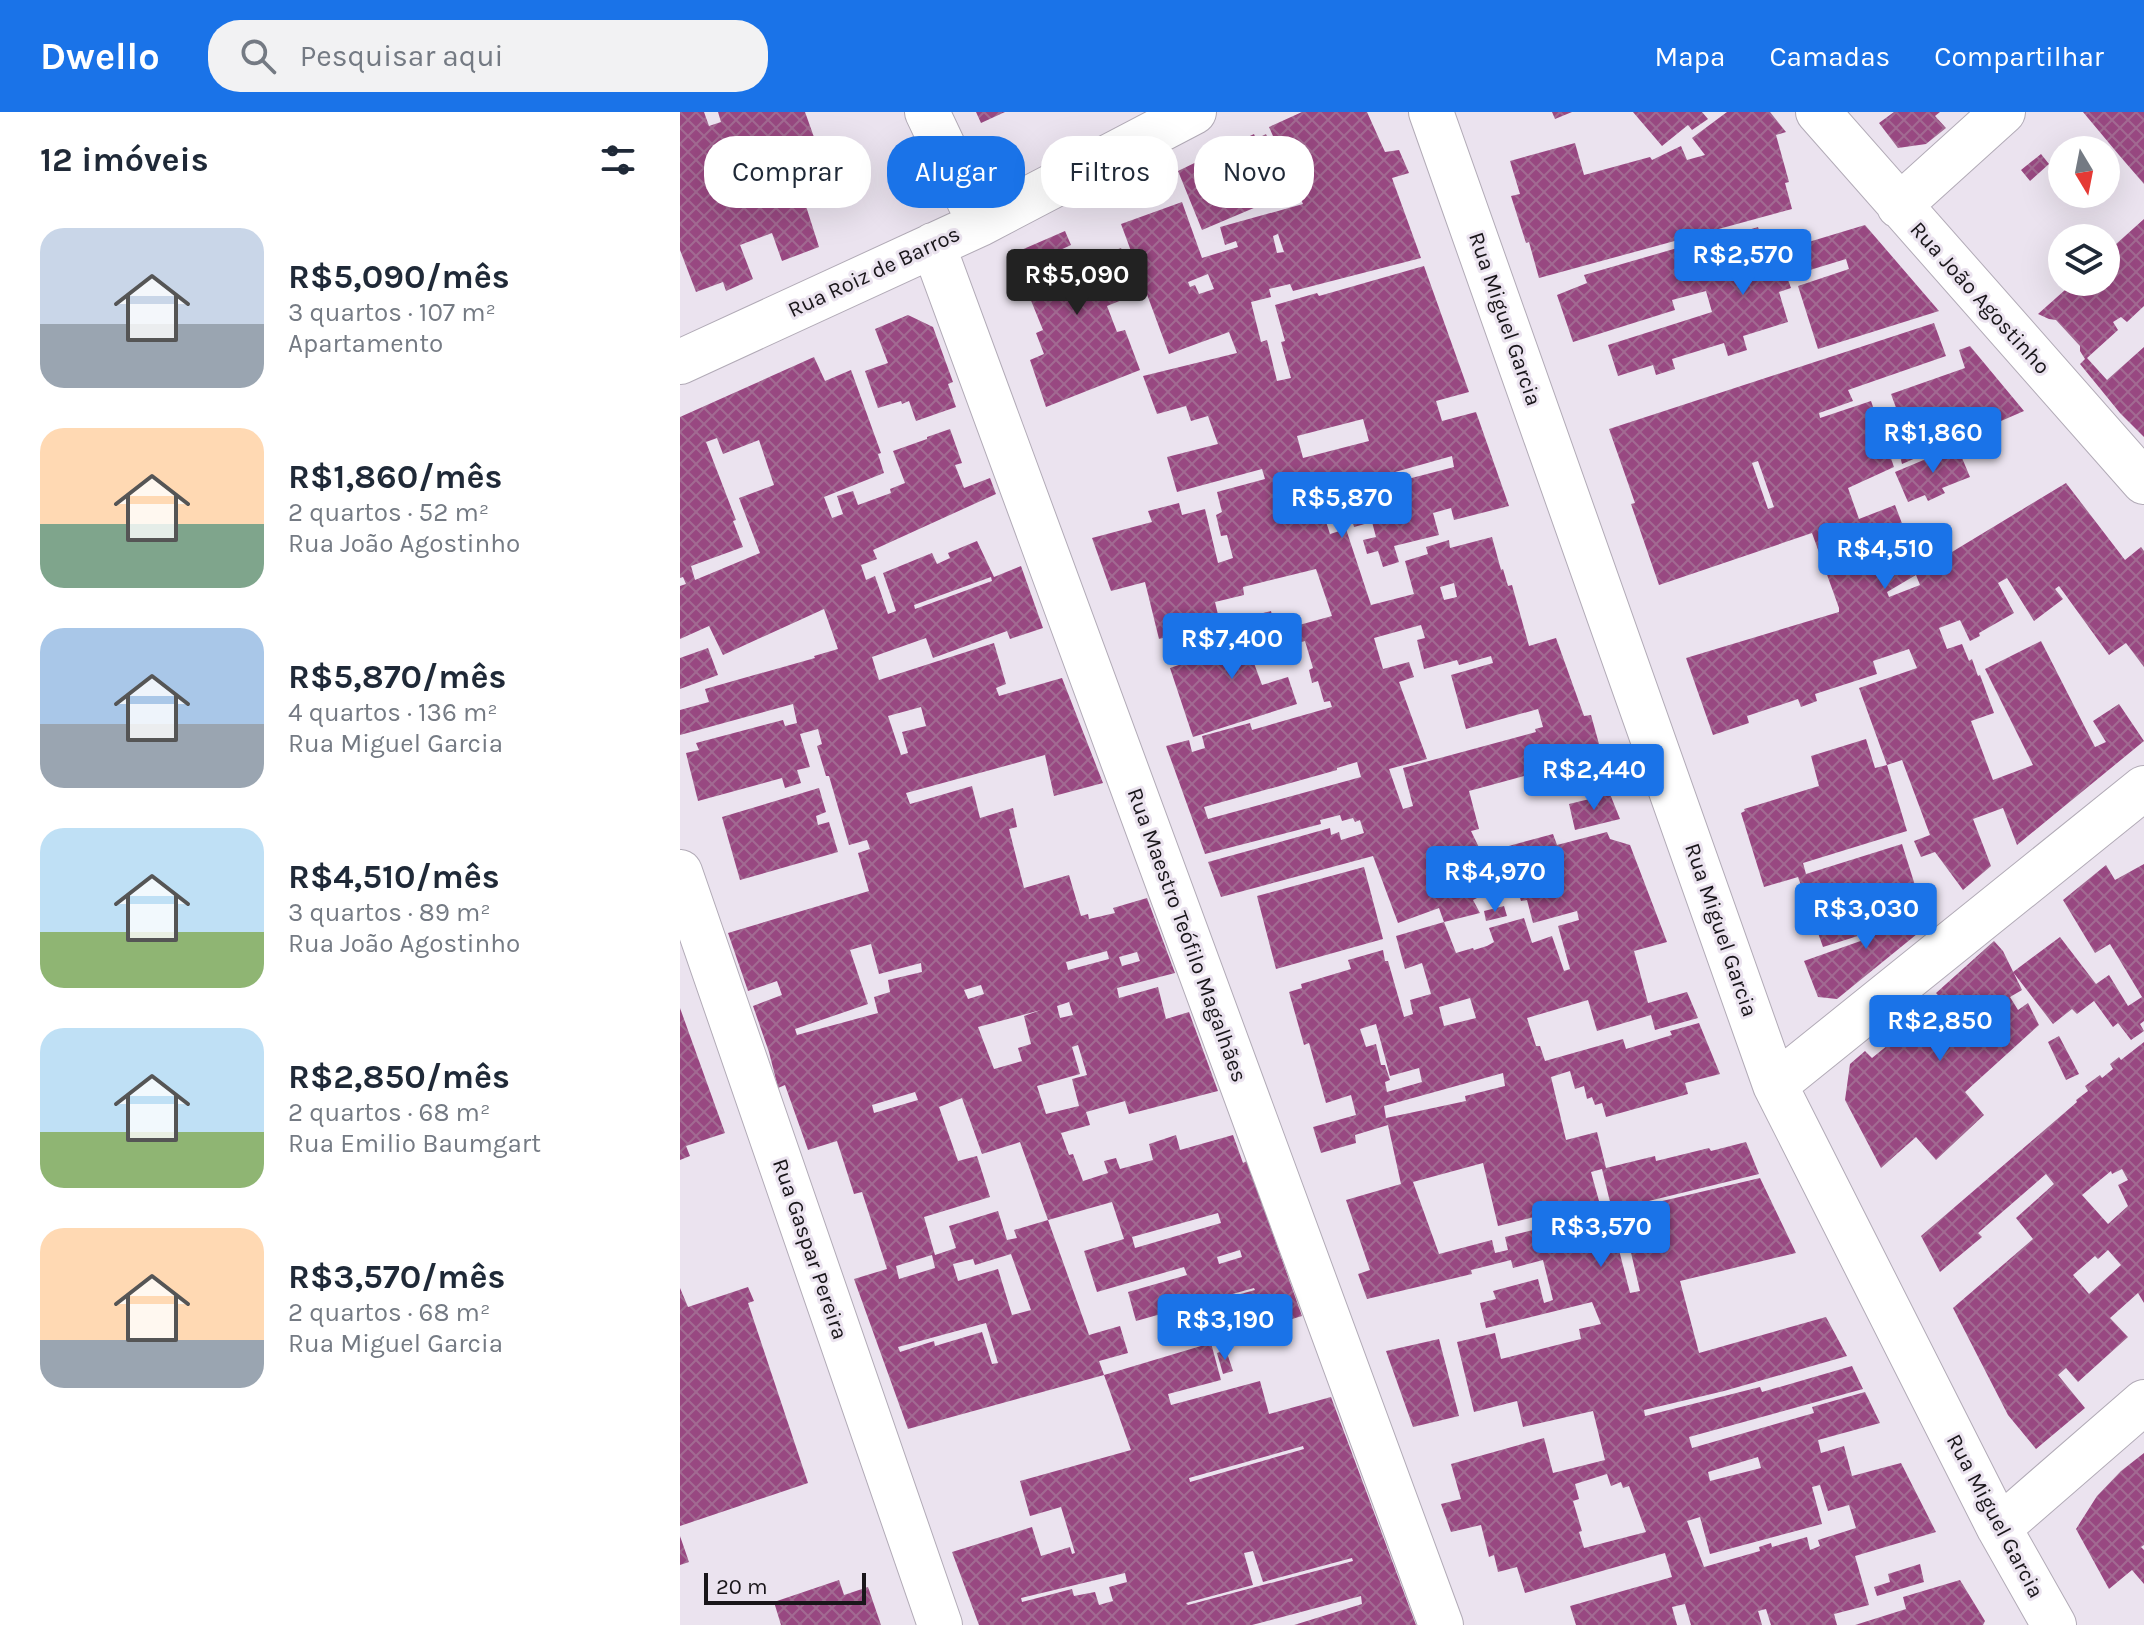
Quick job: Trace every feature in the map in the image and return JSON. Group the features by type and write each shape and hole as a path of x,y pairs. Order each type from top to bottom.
{"street":[{"path":"927,112 980,224"},
{"name":"Rua Roiz de Barros","path":"680,362 980,224 1194,112"},
{"name":"Rua Miguel Garcia","path":"1431,112 1775,1085 1999,1528 2054,1625"},
{"name":"Rua João Agostinho","path":"1818,112 2144,482"},
{"path":"1899,206 2003,112"},
{"name":"Rua Maestro Teófilo Magalhães","path":"933,245 1441,1625"},
{"path":"1775,1085 2144,788"},
{"name":"Rua Gaspar Pereira","path":"680,872 940,1625"},
{"path":"1999,1528 2144,1402"}],"building":[{"path":"680,112 704,112 709,126 721,122 718,112 805,112 814,136 704,136 704,208 807,208 819,247 782,261 772,233 740,245 753,279 726,291 723,282 696,292 680,250"},
{"path":"976,112 1005,112 981,123"},
{"path":"1302,112 1367,112 1385,152 1399,150 1409,173 1392,178 1421,258 1293,291 1290,284 1269,289 1271,297 1251,302 1261,342 1267,340 1277,381 1291,378 1275,305 1317,293 1319,296 1424,266 1469,392 1436,401 1442,421 1476,412 1509,506 1454,520 1451,508 1433,513 1439,535 1394,546 1399,562 1383,567 1378,551 1367,554 1363,540 1376,537 1372,522 1354,527 1346,495 1454,467 1452,456 1317,494 1330,534 1346,529 1371,605 1414,594 1405,561 1428,554 1426,547 1449,540 1450,548 1492,537 1501,570 1508,586 1512,585 1529,646 1556,638 1584,716 1591,715 1602,755 1469,791 1479,829 1471,831 1502,886 1473,900 1480,913 1444,922 1439,908 1398,923 1373,856 1221,897 1208,862 1330,828 1331,835 1339,832 1341,840 1364,833 1360,820 1342,821 1340,815 1320,820 1321,824 1205,854 1166,746 1189,740 1192,752 1205,748 1202,736 1250,723 1252,730 1332,707 1330,701 1324,702 1318,681 1312,683 1309,670 1313,668 1305,641 1285,647 1281,630 1332,616 1316,569 1243,587 1244,595 1215,602 1220,623 1159,639 1145,582 1111,591 1092,538 1152,522 1148,511 1179,503 1182,515 1205,509 1218,563 1233,558 1227,535 1221,536 1216,515 1222,512 1217,492 1265,479 1262,469 1177,492 1167,457 1218,444 1208,416 1191,421 1186,406 1157,414 1143,376 1237,353 1229,332 1169,354 1121,224 1165,208 1178,208 1178,203 1182,202 1202,258 1238,247 1236,241 1225,245 1220,227 1289,208 1314,208 1314,136 1273,136 1269,127","holes":["1278,234 1284,252 1277,253 1273,236","1208,274 1214,289 1199,294 1195,285 1190,287 1188,282","1363,419 1369,441 1303,458 1297,436","1454,583 1457,597 1444,600 1440,587","1421,625 1425,638 1417,640 1424,669 1457,660 1459,665 1491,656 1493,663 1451,675 1466,729 1538,709 1543,727 1535,729 1536,732 1403,768 1413,806 1403,809 1389,769 1427,759 1399,682 1414,677 1409,662 1383,669 1374,638","1357,762 1361,777 1208,819 1204,807"]},
{"path":"1552,112 1572,112 1555,119"},
{"path":"1633,112 1702,112 1708,119 1692,130 1688,125 1662,146"},
{"path":"1727,112 1770,112 1786,132 1776,135 1789,182 1785,183 1792,209 1539,278 1511,196 1520,194 1510,161 1575,143 1584,175 1650,157 1652,160 1681,146 1687,160 1705,155 1692,138"},
{"path":"1894,112 1940,112 1935,116 1946,128 1926,144 1898,148 1879,123"},
{"path":"2083,112 2144,112 2144,184 2120,156 2120,136 2103,136"},
{"path":"2041,154 2048,163 2030,181 2021,170"},
{"path":"1194,163 1194,208 1254,208 1202,230 1178,171"},
{"path":"2144,219 2144,306 2127,322 2121,317 2113,322 2118,330 2087,358 2107,380 2144,347 2144,437 2080,364 2085,359 2080,346 2056,320 2038,314 2058,296 2120,296 2120,240"},
{"path":"1865,225 1939,311 1818,349 1798,286 1849,269 1846,259 1787,277 1791,288 1779,292 1788,322 1743,336 1747,350 1728,356 1724,343 1672,359 1675,369 1656,375 1653,365 1618,376 1608,345 1712,312 1706,291 1672,300 1675,310 1573,342 1557,295 1587,283 1584,275 1698,242 1710,273 1743,262 1735,234 1758,227 1766,255"},
{"path":"1065,231 1071,245 1058,251 1062,261 1094,249 1097,257 1121,248 1139,293 1107,306 1117,332 1125,330 1140,370 1046,407 1030,360 1044,354 1036,333 1043,330 1012,254"},
{"path":"908,315 933,327 953,382 948,384 956,407 916,421 909,401 878,408 865,371 888,363 875,329"},
{"path":"1934,323 1946,356 1848,390 1853,401 1819,413 1820,418 1871,401 1894,467 1848,488 1859,519 1895,505 1914,555 1932,548 1937,561 2066,483 2125,560 2141,547 2144,551 2144,667 2126,643 2109,655 2059,586 2055,589 2063,599 2034,621 2007,578 1998,583 2014,613 1970,641 1960,620 1939,628 1947,649 1962,644 1969,661 1972,659 1994,713 1971,721 1993,780 2033,765 1985,669 2041,641 2095,747 2106,742 2093,721 2119,704 2144,741 2017,845 2003,808 1973,819 1991,866 1963,890 1935,852 1921,857 1914,841 1930,835 1902,760 1887,765 1859,688 1917,668 1909,649 1873,661 1877,674 1815,694 1817,701 1801,707 1798,699 1747,716 1749,723 1713,735 1686,658 1839,612 1839,608 1812,533 1659,585 1609,429","holes":["1758,461 1774,507 1768,509 1752,463","1916,575 1920,585 1889,597 1887,592"]},
{"path":"1970,346 2024,411 1902,464 1900,456 1912,451 1891,394 1965,368 1959,350"},
{"path":"814,357 825,381 851,370 881,453 878,454 884,473 824,497 832,518 843,514 837,496 853,491 858,505 891,493 890,489 905,483 893,451 950,429 962,463 955,465 964,488 990,478 996,494 873,550 877,559 861,565 866,580 875,576 888,614 896,611 883,573 932,553 937,564 950,558 948,553 977,541 994,577 1021,566 1043,628 1010,639 1007,631 933,658 926,638 872,657 879,680 994,643 1006,684 996,688 999,696 1062,678 1103,783 1054,796 1045,755 906,793 910,804 972,786 980,818 1013,808 1017,827 1009,829 1024,888 1069,875 1081,916 1088,914 1089,919 1115,913 1113,908 1147,898 1175,973 1117,988 1119,998 1158,987 1166,1019 1189,1012 1218,1091 1129,1114 1125,1101 1086,1112 1090,1125 1061,1133 1069,1155 1073,1154 1083,1181 1108,1173 1104,1161 1116,1158 1120,1169 1153,1160 1149,1144 1176,1135 1180,1150 1233,1135 1243,1163 1247,1161 1302,1316 1240,1335 1237,1324 1204,1334 1206,1340 1184,1345 1177,1320 1195,1315 1193,1307 1254,1288 1136,1321 1128,1292 1187,1275 1184,1267 1097,1292 1084,1251 1124,1239 1112,1202 1048,1220 1089,1335 1120,1326 1128,1353 1099,1361 1104,1375 908,1429 854,1279 887,1269 862,1192 854,1194 837,1141 808,1150 785,1085 778,1088 753,1006 782,995 777,981 748,991 728,933 869,891 858,853 870,849 867,840 849,845 817,746 822,744 818,729 800,734 810,767 797,770 801,783 785,788 782,778 698,801 686,753 699,750 696,743 783,720 785,726 797,723 793,704 680,735 680,710 709,702 705,689 838,649 824,609 723,655 709,626 680,639 680,586 686,584 683,577 680,578 680,417","holes":["717,438 723,454 759,440 774,485 739,498 760,553 695,580 691,566 743,547 733,521 736,520 706,442","991,577 992,581 915,609 914,605","921,707 926,726 902,732 908,753 901,755 888,716","871,944 879,974 921,963 922,972 888,980 890,992 874,997 878,1013 797,1035 795,1029 868,1004 850,950","1107,951 1109,959 1068,970 1066,962","1137,952 1140,961 1122,966 1119,957","981,985 984,994 968,999 964,990","1069,1002 1073,1015 1060,1018 1057,1006","1041,1010 1024,1016 1031,1044 1018,1048 1022,1061 994,1069 978,1027","1078,1045 1087,1075 1072,1079 1079,1106 1046,1114 1037,1086 1080,1074 1072,1047","915,1092 918,1100 874,1113 872,1105","962,1098 982,1154 1020,1142 1048,1220 1014,1230 1017,1238 1007,1240 998,1211 949,1226 956,1248 935,1255 924,1217 990,1197 977,1156 958,1161 939,1107","1218,1213 1221,1223 1135,1248 1132,1237","1240,1250 1242,1257 1219,1264 1217,1257","1011,1254 1031,1310 1012,1315 998,1269 958,1281 953,1264 973,1259 975,1265","932,1255 935,1268 899,1279 896,1266","986,1323 998,1363 992,1364 982,1332 935,1346 934,1341 900,1352 898,1347"]},
{"path":"1957,446 1970,477 1942,488 1945,493 1928,501 1925,495 1908,502 1895,472"},
{"path":"1271,611 1279,645 1251,655 1262,685 1288,677 1297,704 1193,737 1170,668 1246,642 1246,639 1237,642 1232,621"},
{"path":"708,648 718,675 680,689 680,658"},
{"path":"1866,739 1875,768 1887,765 1907,831 1803,863 1806,874 1902,844 1919,898 1856,918 1861,935 1823,947 1798,877 1764,887 1741,813 1744,809 1819,786 1811,756"},
{"path":"819,788 826,812 816,816 818,825 829,822 838,852 740,880 722,817"},
{"path":"1610,794 1620,819 1575,830 1569,804"},
{"path":"1607,832 1610,839 1630,845 1667,942 1634,951 1648,1003 1687,992 1698,1018 1655,1030 1651,1015 1597,1031 1588,1000 1527,1018 1536,1046 1540,1046 1545,1061 1623,1039 1626,1049 1699,1023 1720,1074 1685,1083 1688,1094 1606,1117 1602,1103 1595,1105 1592,1097 1587,1099 1584,1086 1575,1089 1570,1071 1551,1077 1566,1140 1597,1132 1606,1168 1655,1156 1656,1161 1746,1142 1759,1174 1612,1210 1602,1169 1591,1172 1599,1201 1498,1226 1483,1163 1413,1182 1439,1254 1492,1240 1495,1253 1508,1250 1505,1237 1609,1211 1630,1293 1640,1291 1625,1227 1663,1218 1658,1202 1760,1178 1796,1253 1680,1281 1699,1353 1826,1317 1847,1356 1644,1410 1645,1416 1760,1387 1762,1392 1852,1366 1863,1389 1689,1437 1692,1448 1814,1413 1812,1407 1865,1392 1880,1423 1818,1440 1821,1453 1844,1446 1852,1476 1901,1463 1936,1532 1855,1556 1869,1605 1834,1614 1837,1625 1771,1625 1766,1609 1758,1611 1762,1625 1691,1625 1685,1604 1672,1607 1677,1625 1576,1625 1570,1606 1672,1577 1665,1553 1525,1593 1517,1567 1498,1572 1494,1555 1489,1557 1481,1525 1451,1532 1441,1504 1461,1499 1451,1464 1544,1438 1553,1473 1605,1460 1593,1411 1523,1427 1517,1401 1474,1412 1457,1342 1495,1333 1501,1359 1581,1339 1579,1329 1601,1324 1592,1302 1486,1328 1480,1303 1496,1299 1493,1291 1538,1279 1544,1303 1553,1300 1543,1260 1513,1268 1511,1260 1471,1270 1472,1274 1367,1299 1358,1274 1370,1270 1346,1200 1401,1184 1388,1125 1355,1135 1356,1143 1321,1153 1313,1127 1356,1115 1351,1095 1326,1103 1309,1043 1304,1045 1289,992 1302,988 1301,984 1351,969 1348,960 1383,950 1404,1017 1413,1014 1410,1000 1431,994 1422,963 1405,969 1396,936 1444,922 1456,953 1487,946 1494,942 1489,928 1524,918 1532,943 1552,936 1564,971 1570,969 1558,926 1579,920 1577,911 1533,923 1527,900 1521,901 1505,847 1553,834 1557,845","holes":["1470,998 1476,1018 1444,1026 1439,1007","1376,1024 1390,1076 1419,1068 1422,1082 1387,1092 1385,1082 1390,1080 1385,1065 1381,1065 1376,1044 1366,1047 1360,1029","1503,1073 1505,1086 1465,1096 1466,1101 1386,1118 1384,1106","1758,1457 1761,1468 1710,1481 1708,1472","1607,1474 1611,1486 1621,1482 1623,1488 1629,1486 1646,1532 1584,1548 1573,1501 1579,1499 1575,1484","1820,1485 1828,1511 1849,1505 1856,1528 1818,1540 1820,1546 1810,1550 1807,1537 1772,1547 1771,1543 1759,1547 1760,1551 1704,1567 1687,1521 1700,1517 1710,1554 1822,1524 1812,1487"]},
{"path":"2144,864 2144,1021 2140,1024 2144,1031 2131,1040 2118,1023 2113,1027 2094,1001 2077,1014 2072,1009 2053,1024 2013,972 2060,937 2096,984 2109,975 2128,1006 2142,997 2110,944 2095,953 2063,900 2106,865 2115,880"},
{"path":"1364,867 1383,939 1276,969 1257,896"},
{"path":"1921,902 1933,921 1837,999 1818,997 1804,961 1869,938 1864,923"},
{"path":"1504,906 1507,916 1486,921 1484,911"},
{"path":"1994,941 2003,951 2022,990 2010,997 2018,1010 2028,1003 2039,1025 1965,1092 1984,1115 1936,1160 1916,1137 1881,1168 1845,1100 1850,1064 1865,1051 1872,1058 1909,1028 1916,1035 1948,1006 1936,993"},
{"path":"680,1008 725,1133 686,1146 690,1156 680,1160"},
{"path":"2059,1036 2079,1074 2066,1080 2048,1042"},
{"path":"2144,1042 2144,1303 2138,1293 2110,1318 2128,1337 2078,1382 2066,1368 2058,1375 2085,1408 2036,1449 2008,1415 1953,1308 2033,1239 2016,1218 2054,1184 2046,1174 1978,1233 1982,1237 1940,1272 1921,1236 2077,1102 2088,1091 2085,1086 2113,1069 2110,1064 2119,1057 2121,1060","holes":["2122,1169 2128,1180 2118,1185 2128,1206 2108,1224 2082,1195 2111,1171 2112,1174","2108,1250 2121,1265 2089,1294 2073,1275 2095,1256 2098,1259"]},
{"path":"748,1287 754,1301 748,1303 808,1483 680,1526 680,1288 688,1307"},
{"path":"1439,1339 1459,1416 1413,1427 1386,1351"},
{"path":"1211,1343 1221,1380 1168,1394 1171,1405 1260,1381 1269,1414 1331,1397 1416,1625 1294,1625 1362,1604 1361,1596 1252,1625 979,1625 952,1552 1032,1527 1041,1556 1070,1547 1072,1554 1075,1553 1061,1507 1030,1516 1020,1481 1131,1450 1104,1375","holes":["1303,1446 1304,1449 1190,1482 1189,1478","1253,1551 1263,1582 1352,1558 1353,1561 1188,1605 1186,1603 1253,1585 1244,1553","1125,1573 1127,1582 1109,1587 1113,1601 1099,1605 1095,1592 1074,1596 1072,1589 1022,1602 1021,1598"]},
{"path":"1226,1350 1233,1371 1223,1374 1217,1353"},
{"path":"2144,1453 2144,1545 2141,1547 2144,1550 2144,1584 2132,1570 2109,1589 2076,1529 2097,1496"},
{"path":"680,1536 689,1562 680,1565"},
{"path":"1920,1564 1924,1582 1877,1596 1874,1587 1890,1582 1888,1574"},
{"path":"839,1580 844,1595 868,1587 881,1625 781,1625 774,1602"},
{"path":"1960,1580 1985,1621 1983,1625 1855,1625 1906,1609 1903,1597"}]}
